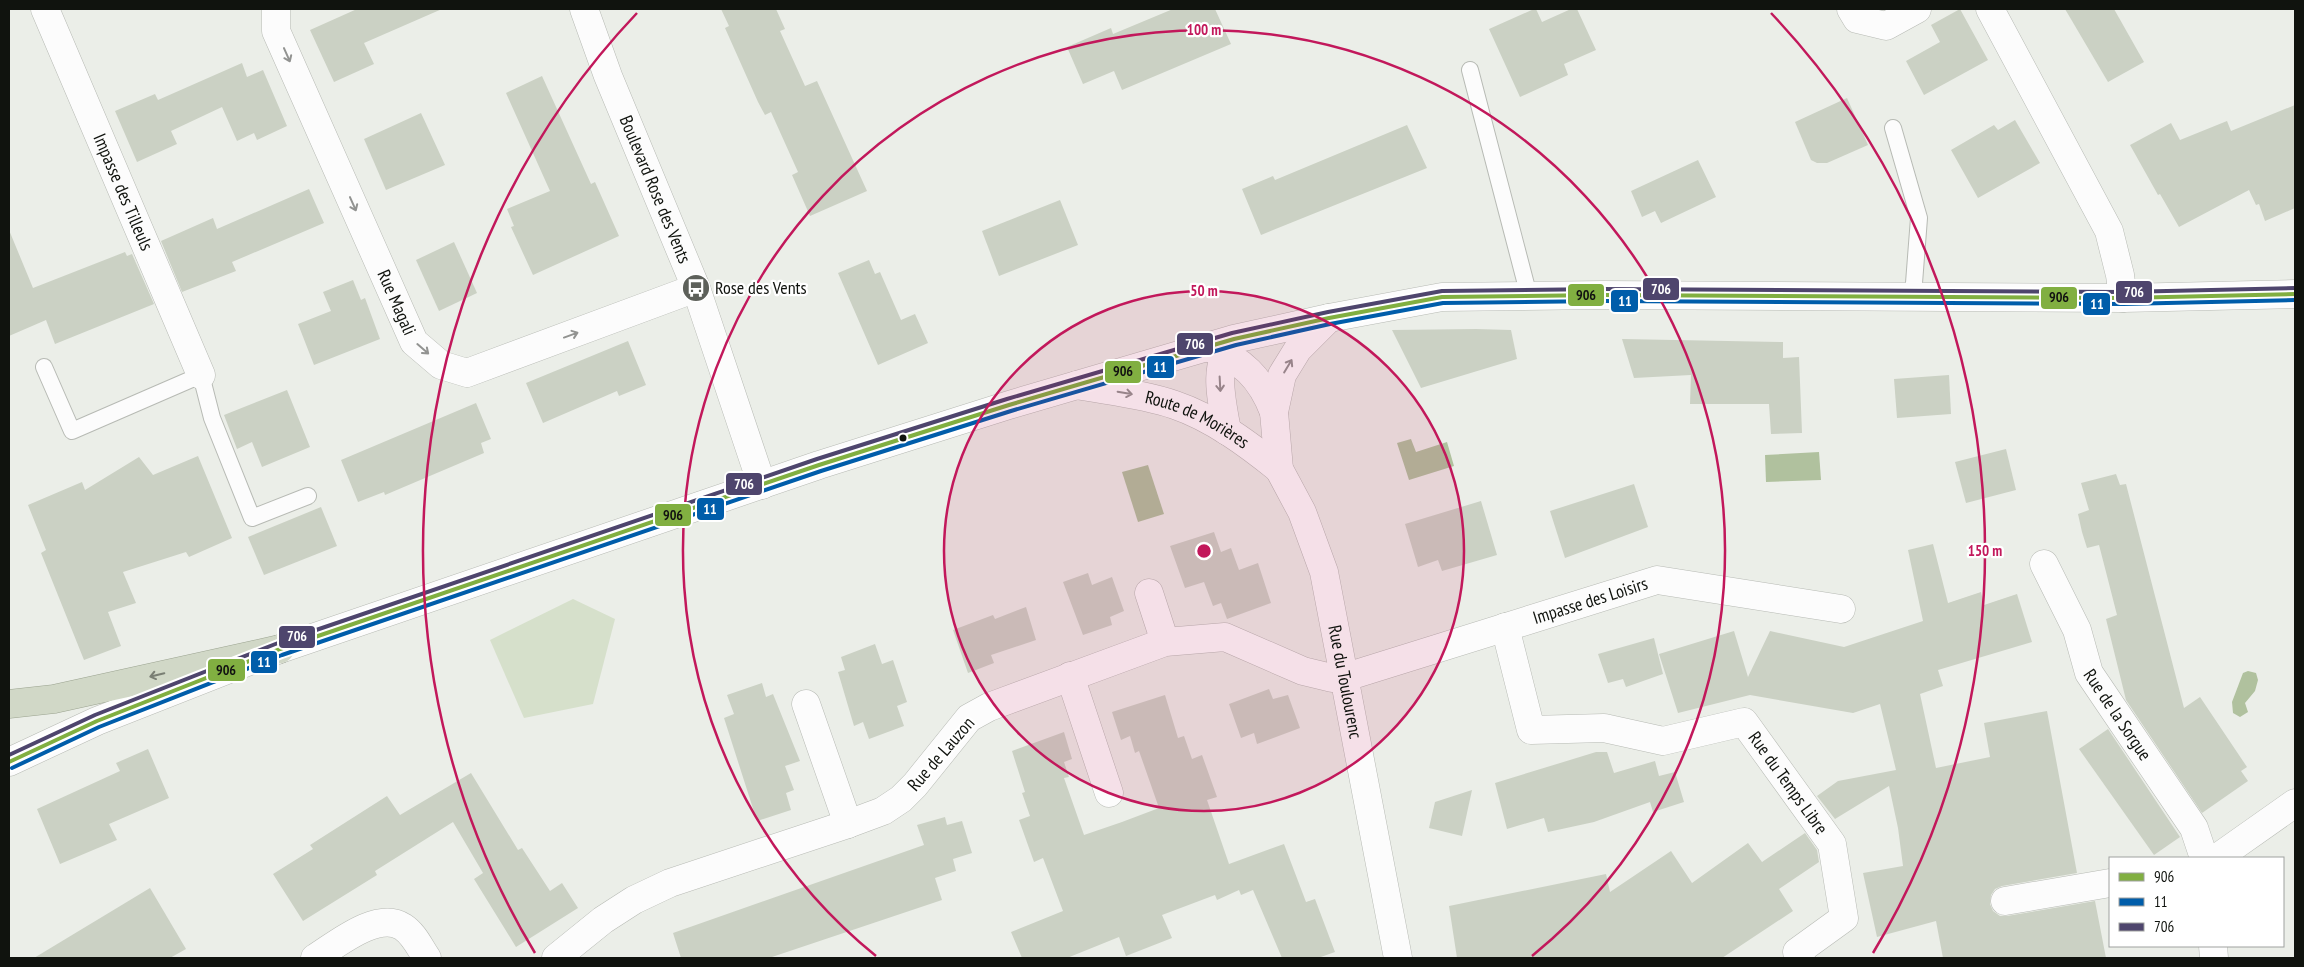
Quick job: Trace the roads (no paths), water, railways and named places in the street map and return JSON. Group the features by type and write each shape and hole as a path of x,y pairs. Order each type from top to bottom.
{"highway":[{"path":"9,704 54,699 280,649"}],"street":[{"name":"Impasse des Tilleuls","path":"45,9 202,375"},
{"name":"Rue Magali","path":"276,9 276,30 414,342 441,365 467,373 696,288"},
{"name":"Boulevard Rose des Vents","path":"584,9 608,76 696,288 762,485"},
{"path":"1851,9 1857,19 1886,26 1917,9"},
{"path":"1990,9 2109,231 2120,275 2122,298"},
{"name":"Route de Morières","path":"9,762 97,722 280,649 762,485 903,438 1077,385 1329,318 1442,297 1913,296 2122,298 2295,294"},
{"name":"Rue du Toulourenc","path":"1329,318 1298,349 1282,375 1274,412 1279,469 1302,512 1324,572 1346,676 1398,958"},
{"path":"1222,346 1219,380 1227,431"},
{"name":"Rue du Toulourenc","path":"1222,346 1255,377 1266,393 1274,412"},
{"name":"Route de Morières","path":"1077,385 1175,405 1205,418 1227,431 1279,469"},
{"name":"Rue de la Sorgue","path":"2044,564 2077,630 2089,673 2194,828 2204,857"},
{"name":"Impasse des Loisirs","path":"1346,676 1658,580 1841,609"},
{"path":"1149,594 1165,642"},
{"name":"Rue du Temps Libre","path":"1505,627 1532,730 1604,728 1663,741 1744,722 1832,844 1844,918 1797,952 1801,958"},
{"name":"Rue de Lauzon","path":"556,958 603,920 634,900 670,883 848,824 883,810 901,799 915,785 968,718 989,707 1165,642 1225,637 1304,671 1332,678 1346,676"},
{"path":"1070,676 1109,793"},
{"path":"806,704 848,824"},
{"path":"2218,857 2295,803"},
{"path":"2005,901 2109,883"},
{"path":"315,958 364,928 385,922 402,926 413,936 427,958"}],"lane":[{"path":"1470,70 1529,296"},
{"path":"1893,128 1919,218 1913,296"},
{"path":"44,367 72,431 202,375 212,418 252,518 308,496"}],"place":[{"name":"Rose des Vents","path":"696,288"}]}
